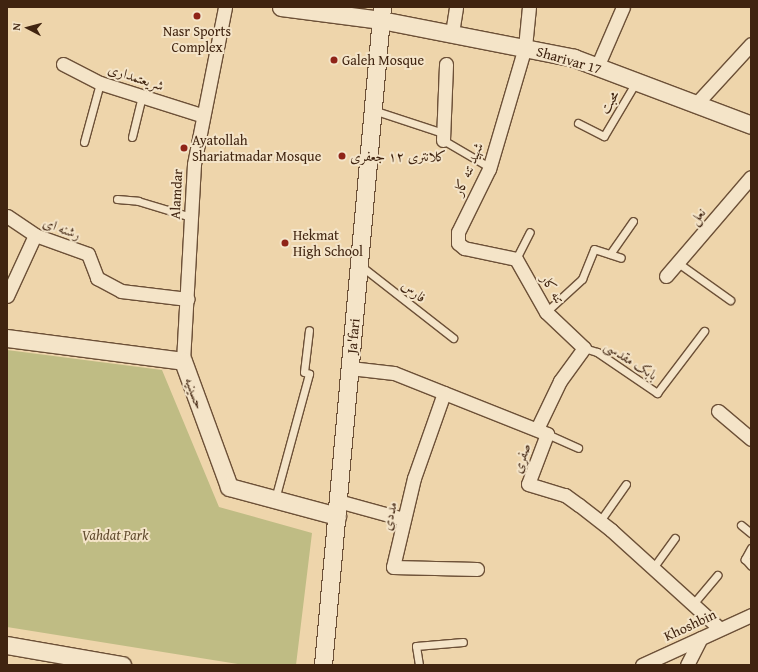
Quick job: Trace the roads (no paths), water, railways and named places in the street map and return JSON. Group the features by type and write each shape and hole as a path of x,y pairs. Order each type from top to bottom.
{"street":[{"name":"Alamdar","path":"183,361 188,299 191,217 201,114 225,7"},
{"name":"Sharivar 17","path":"281,7 381,13 452,33 525,47 597,67 751,125"},
{"path":"452,33 456,7"},
{"name":"شهید تنه کار","path":"516,259 464,248 458,243 458,232 490,167 525,47 529,7"},
{"path":"597,67 623,7"},
{"name":"Ja'fari","path":"323,665 381,13"},
{"path":"696,104 751,44"},
{"name":"شریعتمداری","path":"63,64 100,83 201,114"},
{"path":"443,136 446,64"},
{"name":"نعل","path":"666,276 751,177"},
{"name":"رشنه ای","path":"7,216 35,235 88,254 97,278 121,291 188,299"},
{"path":"7,296 35,235"},
{"name":"تنه کار","path":"516,259 546,312 584,348"},
{"name":"حسینیه","path":"7,338 183,361 229,487 275,499 337,508"},
{"path":"542,431 560,381 584,348"},
{"name":"صفری","path":"350,368 394,373 542,431 528,484 565,495 600,521 720,629"},
{"name":"مددی","path":"444,393 414,478 393,567 477,568"},
{"path":"718,411 751,439"},
{"path":"337,508 404,519"},
{"name":"Khoshbin","path":"642,665 751,615"},
{"path":"687,665 701,638"},
{"path":"7,645 122,665"}],"lane":[{"name":"محبت","path":"578,123 604,136 636,82"},
{"path":"84,142 100,83"},
{"path":"132,137 142,96"},
{"path":"373,110 443,136 490,167"},
{"path":"117,199 138,201 191,217"},
{"path":"610,254 633,221"},
{"path":"516,259 530,232"},
{"path":"546,312 582,279 594,249 621,258"},
{"path":"678,263 730,300"},
{"name":"فارس","path":"359,265 453,338"},
{"path":"275,499 310,374 304,372 309,330"},
{"name":"بابک مقدسی","path":"584,348 597,352 657,393 704,331"},
{"path":"542,431 578,448"},
{"path":"600,521 626,484"},
{"path":"740,525 751,533"},
{"path":"653,568 675,538"},
{"path":"751,548 745,559 751,566"},
{"path":"693,604 717,575"},
{"path":"419,665 416,646 463,642"}],"place":[{"name":"Nasr Sports Complex","path":"197,16"},
{"name":"Galeh Mosque","path":"334,60"},
{"name":"Ayatollah Shariatmadar Mosque","path":"184,148"},
{"name":"کلانتری ۱۲ جعفری","path":"342,156"},
{"name":"Hekmat High School","path":"285,243"}],"park label":[{"name":"Vahdat Park","path":"115,535"}]}
